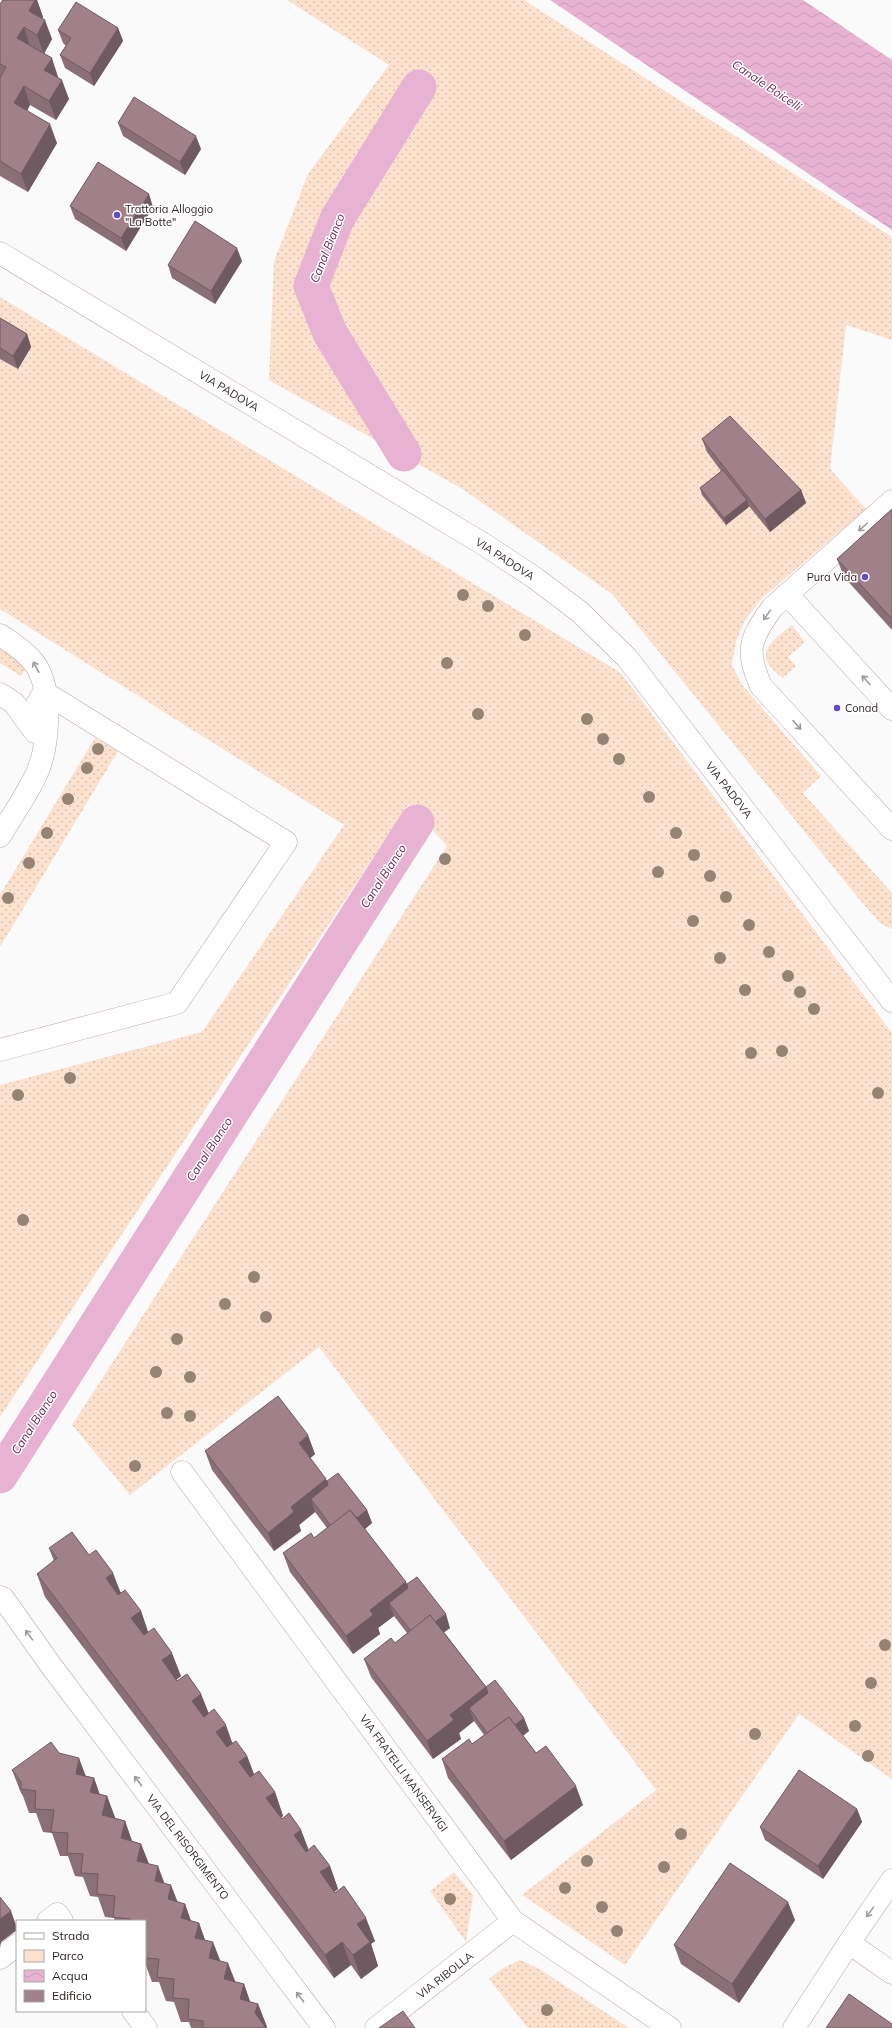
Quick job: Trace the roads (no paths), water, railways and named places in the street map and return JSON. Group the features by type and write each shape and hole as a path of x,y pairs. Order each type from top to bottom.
{"street":[{"name":"VIA PADOVA","path":"0,253 485,545 535,578 580,612 628,658 889,990"},
{"path":"892,501 772,608 758,627 752,646 752,665 761,686 892,829"},
{"path":"787,594 892,709"},
{"path":"0,635 26,654 36,666 42,682 47,718 45,746 36,775 0,836"},
{"path":"28,721 44,692"},
{"path":"0,1050 177,1003 286,842 44,692"},
{"path":"0,694 14,703 45,746"},
{"name":"VIA FRATELLI MANSERVIGI","path":"182,1472 513,1922 670,2028"},
{"name":"VIA DEL RISORGIMENTO","path":"0,1597 3,1598 52,1667 324,2028"},
{"path":"794,2028 892,1880"},
{"path":"49,1920 57,1914 61,1920"},
{"name":"VIA RIBOLLA","path":"376,2028 513,1922"},
{"path":"849,1943 892,1973"},
{"path":"0,1958 16,1946"},
{"path":"134,2012 146,2028"}],"water":[{"name":"Canale Boicelli","path":"550,0 803,0 892,60 892,230"}],"waterway":[{"name":"Canal Bianco","path":"404,454 330,333 311,286 337,219 419,87"},
{"name":"Canal Bianco","path":"0,1476 417,822"}],"place":[{"name":"Trattoria Alloggio \"La Botte\"","path":"117,215"},
{"name":"Pura Vida","path":"865,577"},
{"name":"Conad","path":"837,708"}]}
